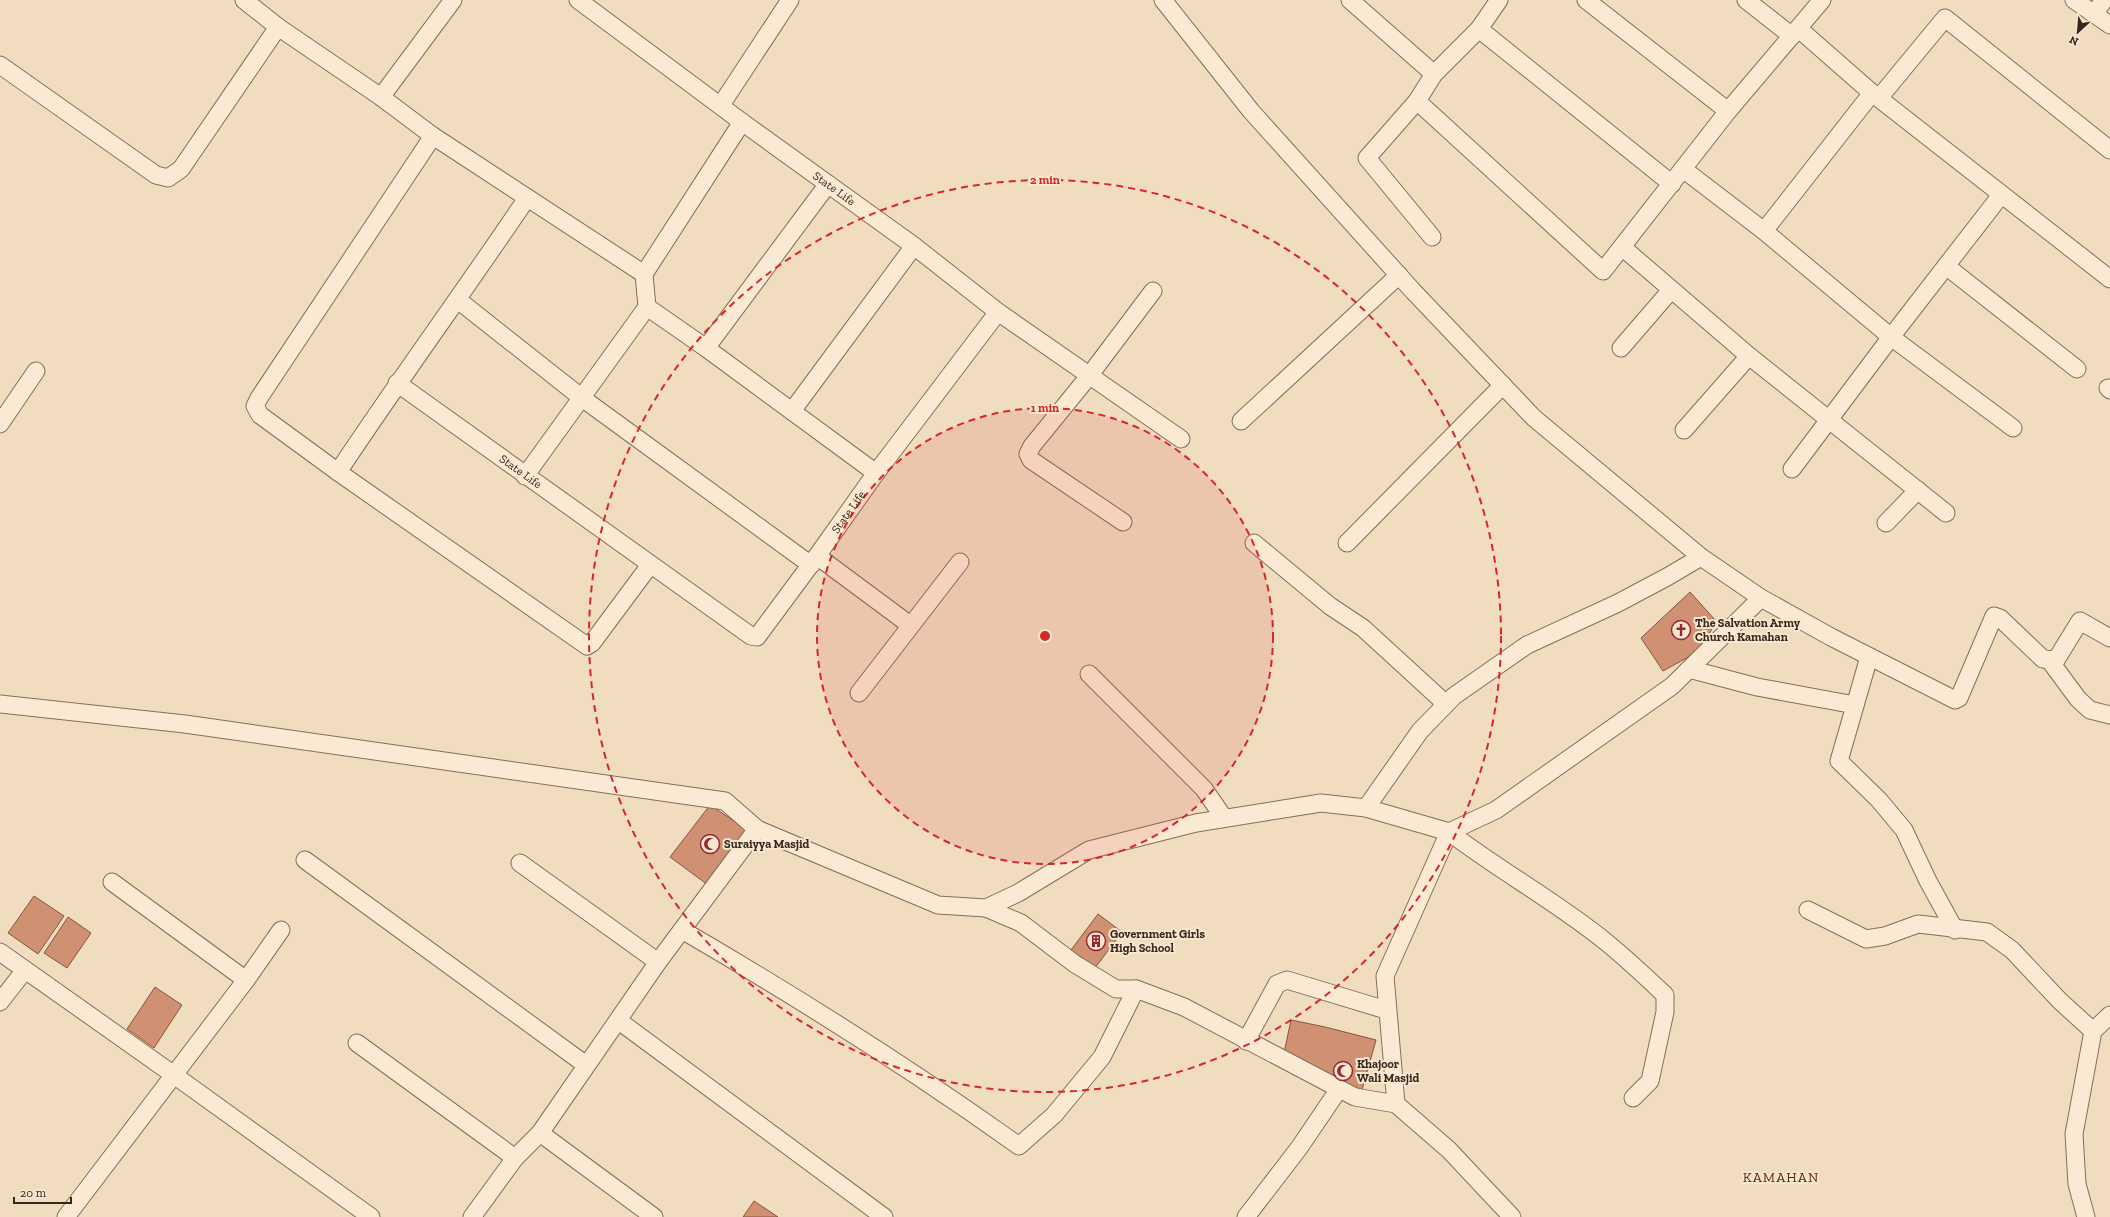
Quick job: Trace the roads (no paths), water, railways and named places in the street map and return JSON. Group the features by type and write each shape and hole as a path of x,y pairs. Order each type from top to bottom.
{"street":[{"path":"244,0 278,27 381,97 433,136 644,274"},
{"path":"381,97 453,0"},
{"name":"State Life","path":"397,383 650,565 751,636 757,637 814,561 876,473 998,312 914,246 742,122 578,0"},
{"path":"721,105 790,0"},
{"path":"1162,0 1251,111 1399,276 1534,418 1701,557 1761,598 1869,657 1955,700 1959,698 1994,616 2000,618 2043,659 2050,661 2056,660 2080,621 2110,638"},
{"path":"1350,0 1434,74"},
{"path":"1432,237 1368,158 1417,101 1434,74 1479,28 1499,0"},
{"path":"1586,0 1728,111"},
{"path":"1746,0 1795,33 1876,95 2001,195 2110,279"},
{"path":"1417,101 1603,271 1728,111 1822,0"},
{"path":"2074,0 2110,25"},
{"path":"2094,14 2104,0"},
{"path":"1764,231 1876,95 1945,18 2110,150"},
{"path":"0,65 156,175 168,178 181,169 278,27"},
{"path":"1479,28 1672,184"},
{"path":"525,476 647,307 644,274 742,122"},
{"path":"433,136 259,398 256,406 260,415 338,472 586,646 592,643 650,565"},
{"path":"1683,169 1764,231 1890,337 2013,428"},
{"path":"706,348 828,184"},
{"path":"1792,469 1890,337 2001,195"},
{"path":"338,472 397,383 458,300 527,198"},
{"path":"792,411 914,246"},
{"path":"1622,247 1749,356 1829,418 1946,513"},
{"path":"1946,266 2076,369"},
{"path":"1241,421 1399,276"},
{"path":"1622,348 1671,290"},
{"path":"1123,522 1031,460 1028,454 1032,446 1089,376 1153,291"},
{"path":"458,300 582,398 814,561 910,625"},
{"path":"647,307 706,348 876,473"},
{"path":"998,312 1181,439"},
{"path":"1684,430 1749,356"},
{"path":"0,424 36,371"},
{"path":"1347,543 1503,384"},
{"path":"1886,523 1918,490"},
{"path":"1254,543 1330,606 1363,628 1446,704"},
{"path":"1366,808 1420,731 1454,696 1527,645 1618,603 1701,557"},
{"path":"859,693 960,562"},
{"path":"1396,1104 1386,1010 1385,976 1449,832 1496,810 1672,686 1761,598"},
{"path":"1869,657 1839,761 1879,800 1904,830 1928,881 1955,930"},
{"path":"2050,661 2078,699 2090,710 2110,715"},
{"path":"1689,669 1757,687 1855,705"},
{"path":"1089,674 1204,789 1224,818"},
{"path":"0,704 184,724 725,801 757,829 938,905 986,908 1021,923 1075,964 1116,989 1136,989 1184,1007 1246,1041 1355,1097 1396,1104 1449,1150 1512,1217"},
{"path":"986,908 1018,893 1089,850 1196,822 1321,803 1366,808 1449,832 1479,855 1606,942 1665,996 1665,1012 1650,1081 1633,1098"},
{"path":"472,1217 515,1158 540,1133 658,962 757,829"},
{"path":"305,860 586,1065"},
{"path":"520,864 658,962"},
{"path":"112,882 246,980"},
{"path":"1808,910 1866,939 1885,936 1918,924 1955,930 1987,932 2012,950 2060,1001 2093,1031"},
{"path":"66,1217 246,980 281,930"},
{"path":"682,930 783,989 969,1110 1019,1146 1054,1115 1102,1057 1136,989"},
{"path":"0,952 371,1217"},
{"path":"0,1002 25,970"},
{"path":"1246,1041 1277,984 1287,980 1386,1010"},
{"path":"2086,1217 2077,1184 2074,1134 2093,1031 2110,1015"},
{"path":"618,1021 884,1217"},
{"path":"357,1043 515,1158"},
{"path":"1246,1217 1299,1148 1339,1089"},
{"path":"540,1133 654,1217"}],"place":[{"name":"The Salvation Army Church Kamahan","path":"1681,630"},
{"name":"Suraiyya Masjid","path":"710,844"},
{"name":"Government Girls High School","path":"1096,941"},
{"name":"Khajoor Wali Masjid","path":"1343,1071"}],"district":[{"name":"KAMAHAN","path":"1781,1177"}]}
